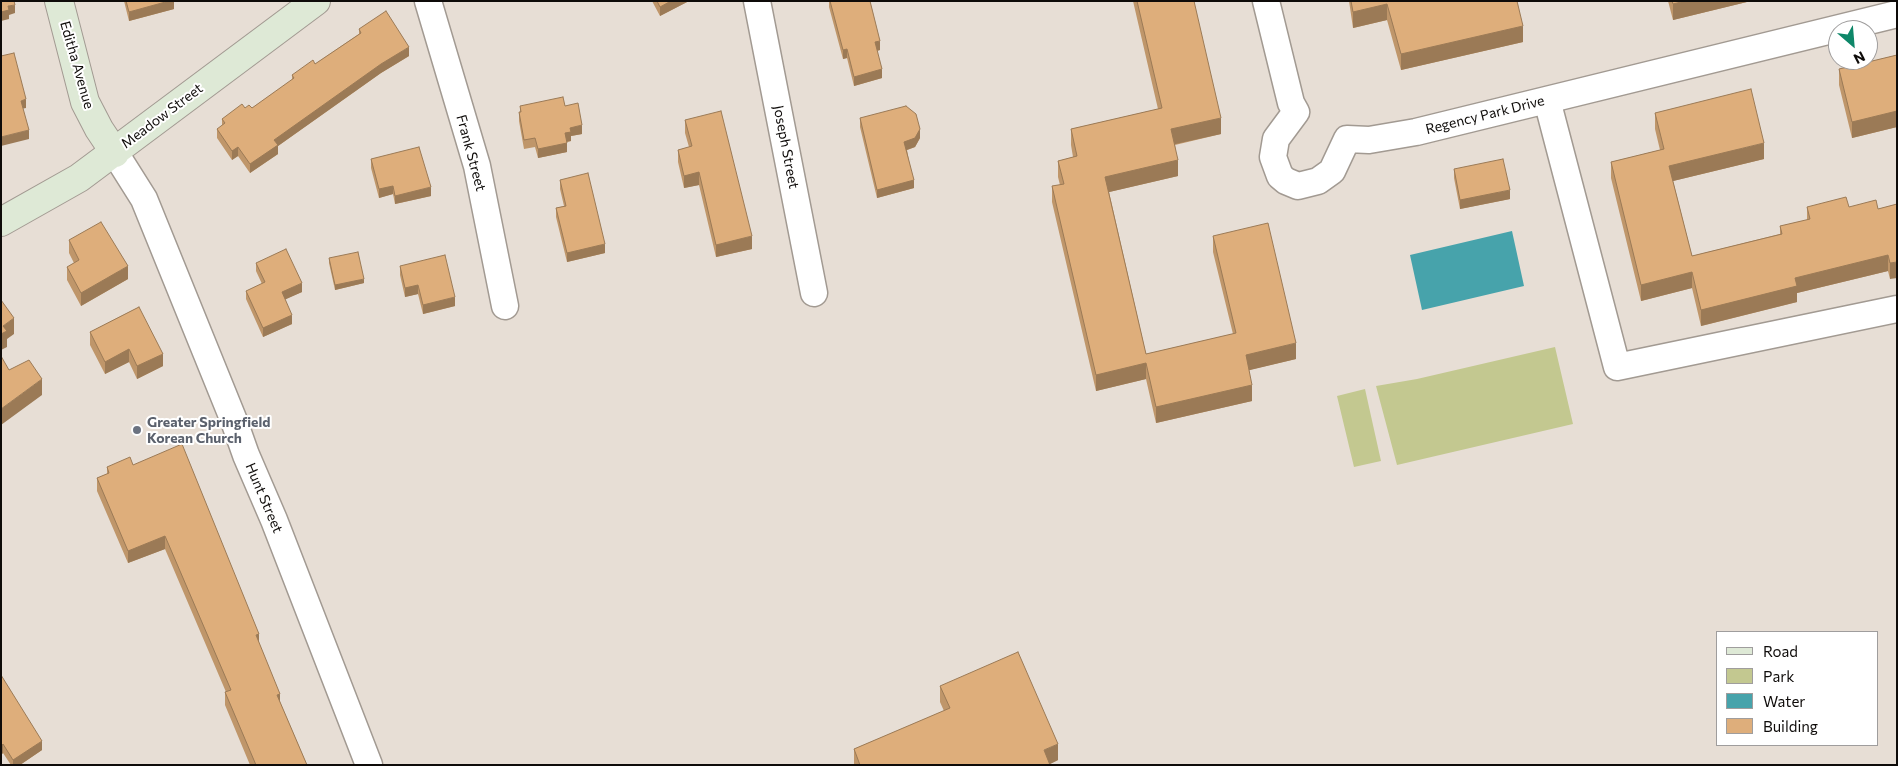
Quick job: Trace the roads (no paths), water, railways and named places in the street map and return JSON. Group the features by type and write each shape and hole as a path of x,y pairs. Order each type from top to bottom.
{"street":[{"name":"Editha Avenue","path":"59,1 85,102 99,129 115,153"},
{"name":"Meadow Street","path":"1,222 48,197 115,153 316,1"},
{"name":"Frank Street","path":"428,1 477,166 505,306"},
{"name":"Joseph Street","path":"757,1 814,293"},
{"name":"Regency Park Drive","path":"1266,1 1291,103 1296,112 1276,139 1272,152 1276,169 1286,181 1293,185 1310,184 1332,171 1347,139 1384,139 1897,14"},
{"path":"1547,100 1617,367 1897,309"},
{"name":"Hunt Street","path":"115,153 144,199 246,455 274,520 369,765"}],"water":[{"path":"1512,231 1524,286 1422,310 1410,255"}],"place":[{"name":"Greater Springfield Korean Church","path":"137,430"}]}
